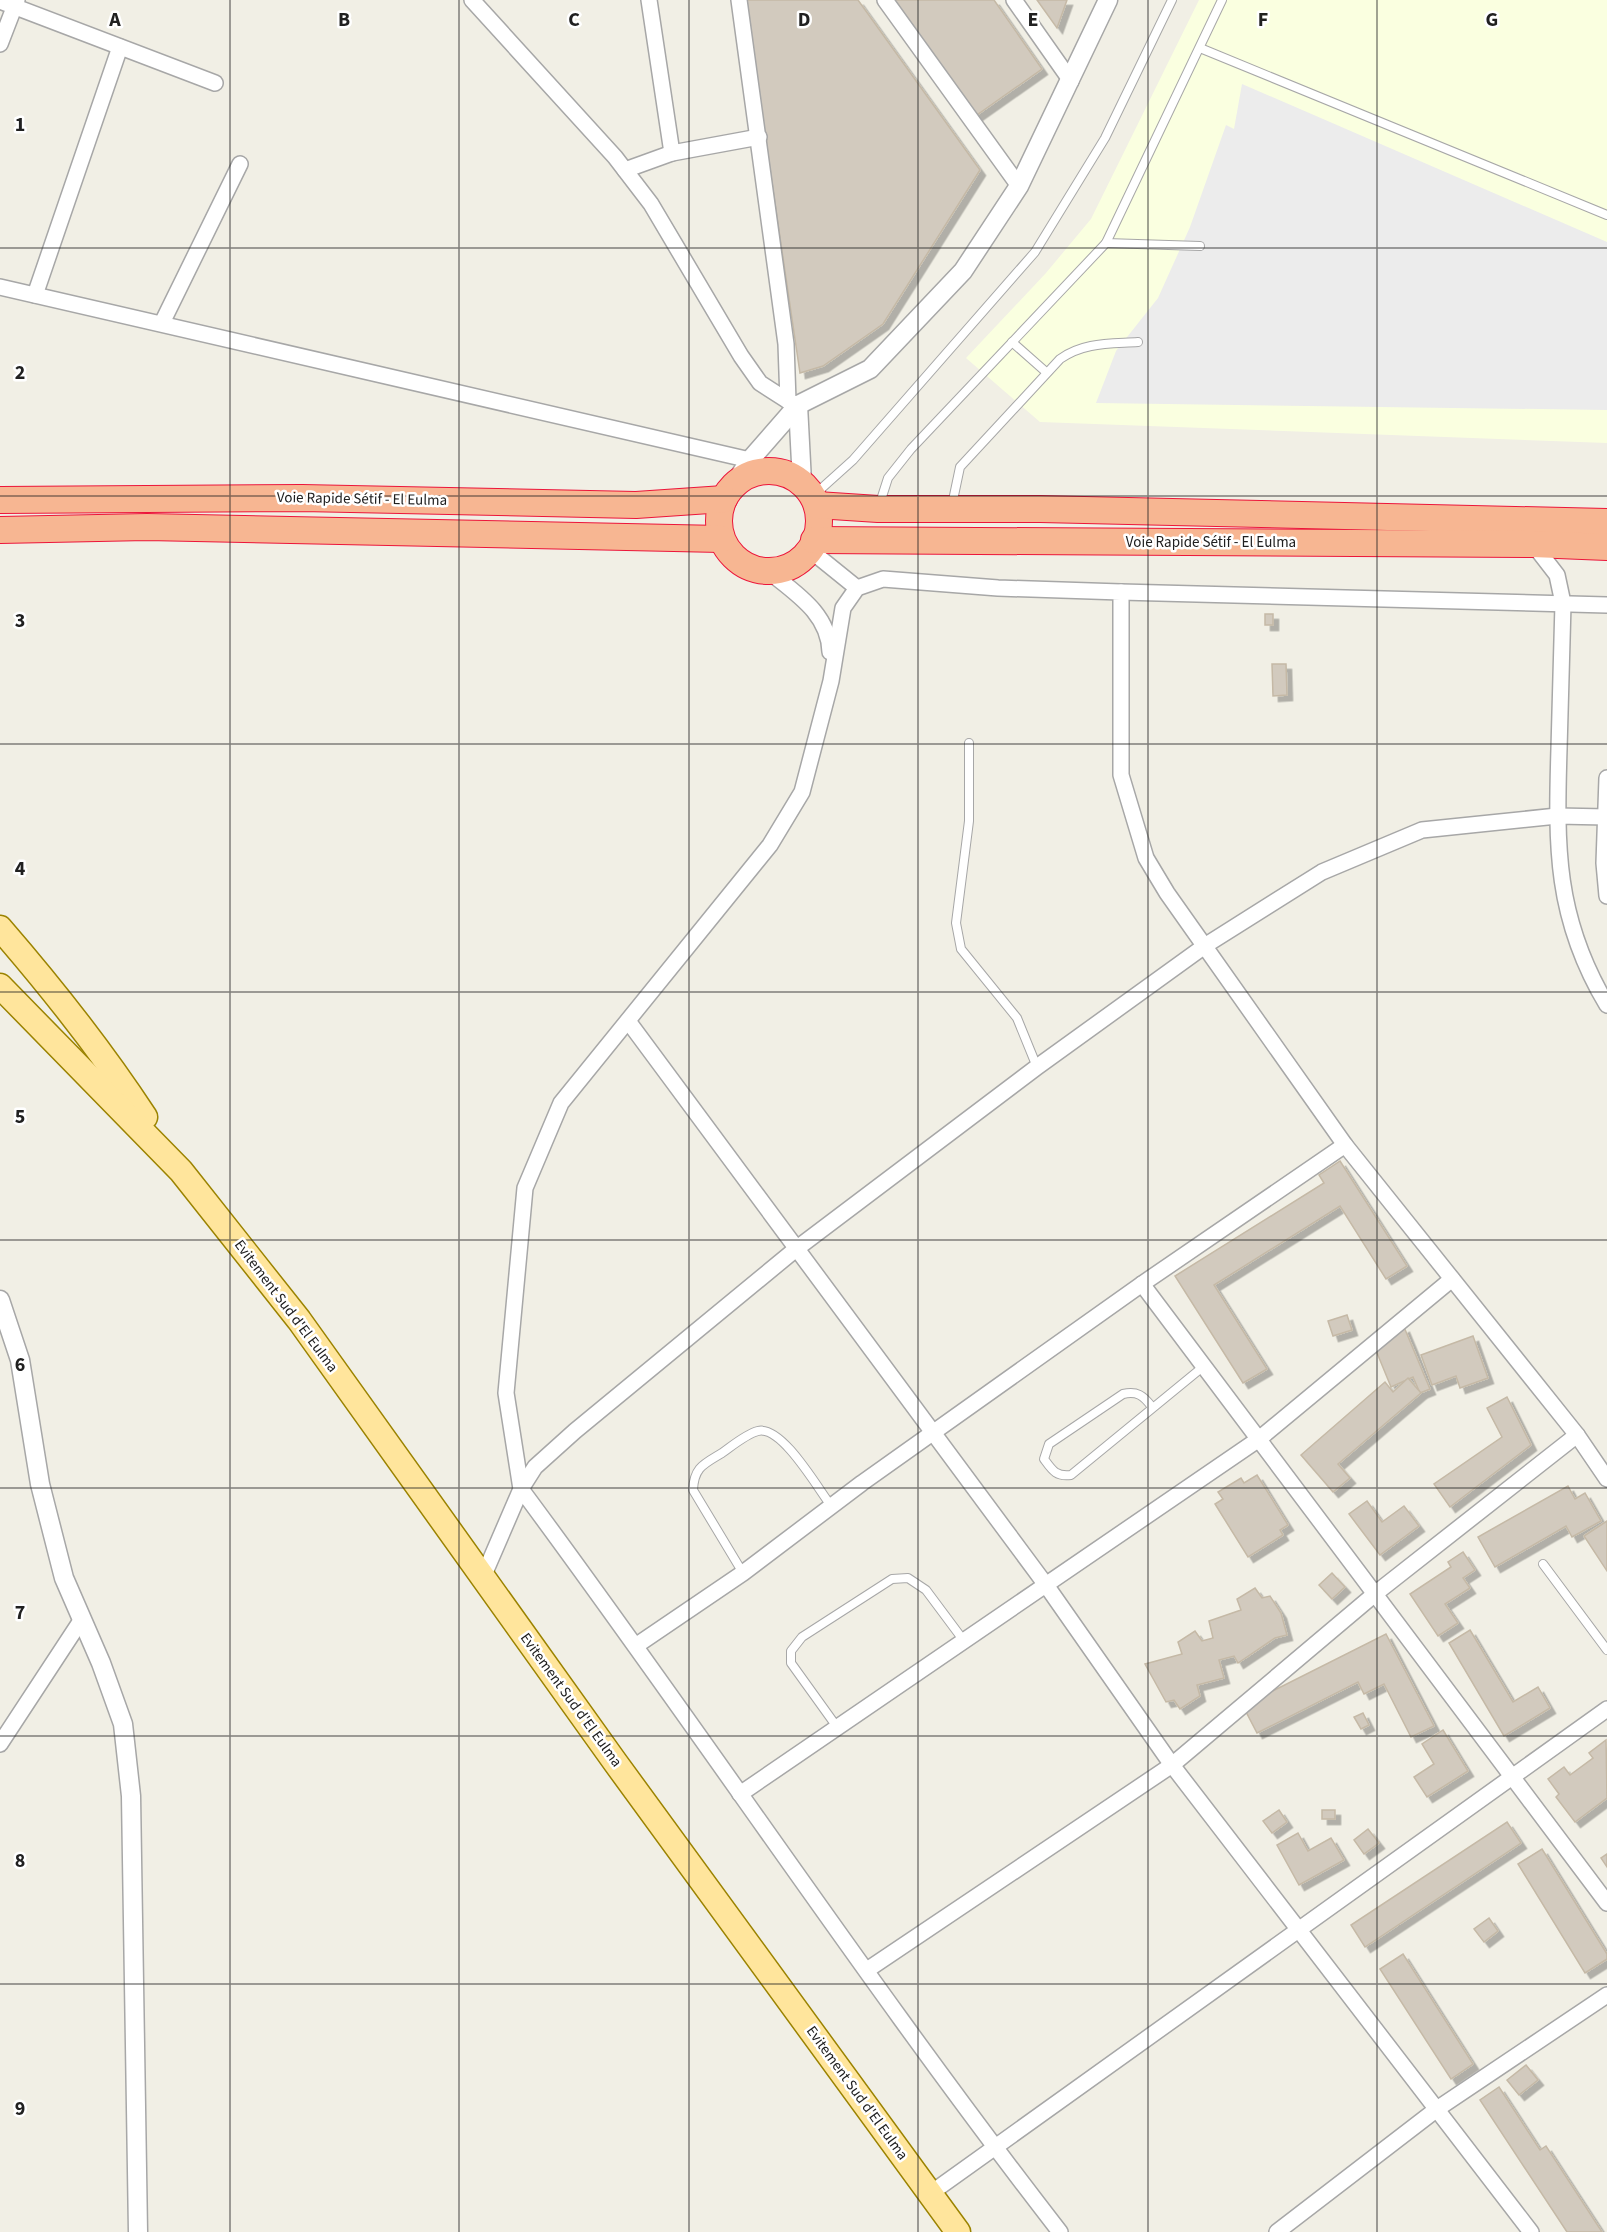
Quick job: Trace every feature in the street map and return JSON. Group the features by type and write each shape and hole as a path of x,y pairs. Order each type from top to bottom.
{"highway":[{"path":"767,471 786,473 811,495 819,524 812,545 798,561 784,568 767,570 751,567 737,559 721,539 719,515 729,492 749,475 767,471"},
{"name":"Voie Rapide Sétif - El Eulma","path":"0,500 302,498 636,505 729,492"},
{"name":"Voie Rapide Sétif - El Eulma","path":"811,495 878,509 1607,522"},
{"path":"0,530 147,527 721,539"},
{"name":"Voie Rapide Sétif - El Eulma","path":"812,545 1533,544 1607,547"}],"main road":[{"name":"Evitement Sud d'El Eulma","path":"0,928 39,973 113,1070 181,1171 299,1320 958,2232"},
{"name":"Evitement Sud d'El Eulma","path":"0,986 181,1171"}],"street":[{"path":"472,0 625,170 651,204 753,374 760,383 793,403"},
{"path":"739,0 793,403 811,495"},
{"path":"885,0 1018,186"},
{"path":"1014,0 1071,81"},
{"path":"729,492 793,403 870,369 963,272 1018,186 1071,81 1108,0"},
{"path":"0,1 16,3 120,47 215,83"},
{"path":"648,2 672,153"},
{"path":"0,44 16,3"},
{"path":"35,295 120,47"},
{"path":"625,170 672,153 759,137"},
{"path":"162,323 240,164"},
{"path":"0,287 750,460"},
{"path":"1533,544 1557,575 1563,603 1557,816 1559,868 1567,909 1582,958 1607,1005"},
{"path":"812,545 857,588"},
{"path":"767,570 813,608 830,636 831,681"},
{"path":"1060,2232 994,2148 740,1794 637,1645 521,1489 506,1393 525,1188 561,1103 770,845 802,792 831,681 843,608 857,588 883,579 998,588 1607,604"},
{"path":"1121,592 1122,775 1146,858 1345,1145 1577,1435 1607,1479"},
{"path":"1607,778 1604,863 1607,896"},
{"path":"483,1577 521,1489 535,1467 575,1431 796,1249 1037,1067 1206,945 1322,872 1422,830 1557,816 1606,817"},
{"path":"628,1021 1047,1585 1172,1765 1531,2232"},
{"path":"637,1645 743,1573 1142,1284 1345,1145"},
{"path":"740,1794 1259,1440 1452,1279"},
{"path":"1142,1284 1607,1903"},
{"path":"0,1300 20,1360 40,1484 61,1568 123,1724 131,1796 138,2232"},
{"path":"867,1970 1172,1765 1376,1593 1577,1435"},
{"path":"0,1744 82,1620"},
{"path":"931,2193 1607,1709"},
{"path":"1277,2232 1437,2109 1607,1995"}],"lane":[{"path":"811,495 854,460 1035,252 1105,138 1172,0"},
{"path":"878,509 888,478 911,449 1106,243 1222,0"},
{"path":"1200,48 1607,215"},
{"path":"1106,243 1200,246"},
{"path":"1012,342 1046,372"},
{"path":"951,509 960,467 1021,404 1046,372 1072,351 1091,345 1138,342"},
{"path":"969,743 969,821 956,923 961,949 1017,1018 1037,1067"},
{"path":"1152,1407 1143,1396 1133,1392 1123,1394 1049,1444 1044,1459 1054,1472 1061,1476 1071,1475 1204,1366"},
{"path":"743,1573 693,1490 694,1476 702,1465 757,1431 770,1431 782,1440 832,1507"},
{"path":"1543,1564 1607,1650"},
{"path":"837,1727 791,1663 791,1651 802,1637 892,1579 908,1578 926,1590 964,1641"}],"shaded area":[{"path":"1199,0 1607,0 1607,443 1040,422 966,358 1046,273 1091,219"},
{"path":"1242,84 1607,242 1607,410 1096,403 1116,351 1158,298 1190,227 1226,125 1234,129"}],"building":[{"path":"745,0 858,0 980,170 883,324 823,366 800,373"},
{"path":"892,0 994,0 1042,69 974,117"},
{"path":"1037,0 1067,0 1057,28"},
{"path":"1265,614 1273,614 1273,625 1265,625"},
{"path":"1272,664 1286,664 1287,695 1273,696"},
{"path":"1340,1161 1407,1266 1386,1279 1340,1206 1214,1285 1267,1369 1243,1383 1175,1276 1324,1183 1319,1175"},
{"path":"1347,1315 1352,1330 1333,1336 1328,1321"},
{"path":"1404,1327 1430,1389 1420,1393 1413,1377 1391,1387 1375,1348 1387,1343 1384,1336"},
{"path":"1473,1336 1488,1378 1460,1388 1456,1376 1432,1385 1421,1355"},
{"path":"1408,1378 1421,1393 1338,1464 1350,1478 1333,1492 1301,1455 1385,1382 1393,1392"},
{"path":"1507,1397 1531,1445 1450,1507 1434,1484 1502,1437 1487,1408"},
{"path":"1257,1475 1288,1525 1280,1530 1283,1535 1248,1557 1215,1504 1223,1499 1218,1492 1241,1478 1244,1483"},
{"path":"1568,1486 1575,1499 1585,1493 1601,1521 1572,1537 1566,1526 1495,1567 1478,1537"},
{"path":"1367,1501 1382,1522 1404,1506 1419,1526 1380,1555 1349,1514"},
{"path":"1607,1521 1607,1571 1584,1536"},
{"path":"1463,1552 1475,1570 1463,1578 1470,1588 1445,1604 1458,1623 1438,1636 1410,1594 1451,1567 1448,1562"},
{"path":"1332,1573 1345,1587 1332,1599 1319,1585"},
{"path":"1255,1588 1262,1598 1270,1596 1281,1613 1287,1635 1275,1638 1238,1663 1234,1656 1219,1660 1224,1678 1197,1685 1200,1696 1180,1709 1174,1700 1166,1702 1145,1664 1182,1654 1178,1642 1195,1631 1202,1641 1213,1638 1209,1621 1241,1610 1237,1599"},
{"path":"1470,1630 1513,1702 1538,1687 1550,1708 1504,1736 1449,1643"},
{"path":"1386,1634 1434,1726 1411,1737 1384,1684 1364,1694 1358,1682 1257,1733 1243,1706"},
{"path":"1363,1713 1369,1725 1361,1729 1354,1717"},
{"path":"1443,1730 1468,1771 1427,1797 1414,1777 1434,1764 1422,1744"},
{"path":"1606,1740 1607,1798 1575,1822 1556,1797 1559,1794 1548,1779 1564,1767 1570,1775 1593,1758 1589,1753"},
{"path":"1279,1810 1287,1822 1272,1833 1263,1821"},
{"path":"1322,1810 1335,1810 1335,1819 1322,1819"},
{"path":"1507,1822 1521,1843 1365,1947 1351,1925"},
{"path":"1368,1829 1379,1843 1364,1854 1354,1840"},
{"path":"1298,1833 1308,1851 1331,1838 1344,1860 1299,1885 1277,1845"},
{"path":"1542,1849 1607,1954 1607,1959 1585,1973 1518,1864"},
{"path":"1607,1854 1607,1867 1601,1858"},
{"path":"1489,1918 1498,1931 1484,1942 1474,1929"},
{"path":"1403,1954 1473,2064 1451,2079 1380,1969"},
{"path":"1526,2065 1538,2080 1519,2095 1507,2080"},
{"path":"1499,2087 1540,2150 1546,2146 1602,2232 1567,2232 1480,2100"}]}
